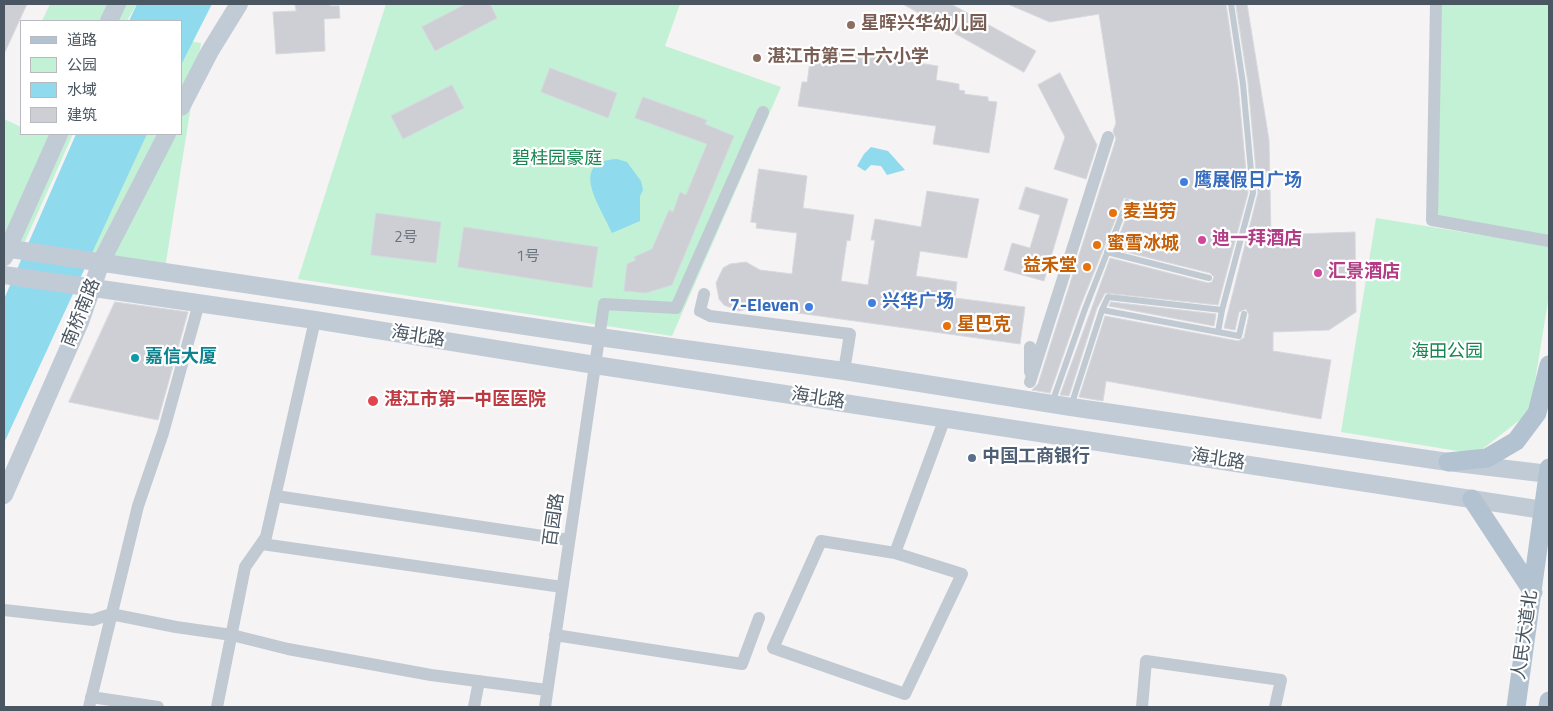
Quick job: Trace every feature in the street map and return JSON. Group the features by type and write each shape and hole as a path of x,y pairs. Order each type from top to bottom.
{"main road":[{"path":"1448,462 1487,458 1516,441 1538,413 1549,365"},
{"name":"人民大道北","path":"1516,707 1546,511 1549,468"},
{"path":"1472,499 1533,592"},
{"path":"1548,707 1549,701"}],"street":[{"path":"110,20 117,4"},
{"path":"182,105 210,51 239,4"},
{"path":"1436,4 1432,220 1549,241"},
{"name":"百园路","path":"545,707 604,304 676,308 763,112"},
{"path":"5,251 59,135"},
{"name":"南桥南路","path":"4,495 93,288 102,262 167,135"},
{"path":"1025,400 1108,137"},
{"name":"海北路","path":"5,251 102,262 599,337 844,371 1071,407 1448,462 1549,474"},
{"name":"海北路","path":"4,275 314,320 1546,511"},
{"path":"704,294 700,311 710,316 850,334 844,371"},
{"path":"158,707 90,702 110,614 138,506 163,433 199,303"},
{"path":"217,707 246,567 266,537 314,320"},
{"path":"1030,347 1030,382"},
{"path":"895,553 945,418"},
{"path":"276,496 569,540"},
{"path":"822,540 895,553 962,574 905,694 773,648 822,540"},
{"path":"262,544 562,587"},
{"path":"4,610 93,620 110,614 176,627 232,635 288,649 431,675 547,690"},
{"path":"555,635 742,664 759,618"},
{"path":"1142,707 1146,661 1280,680 1275,707"},
{"path":"474,707 479,681"}],"lane":[{"path":"1218,332 1253,193 1243,84 1231,4"},
{"path":"1052,404 1127,202"},
{"path":"1107,252 1209,278"},
{"path":"1071,407 1102,310 1108,297 1222,310"},
{"path":"1102,310 1239,336 1244,314"}],"green space":[{"path":"50,4 137,4 128,20 42,20"},
{"name":"碧桂园豪庭","path":"386,4 680,4 665,46 781,87 672,336 298,279"},
{"path":"1438,4 1549,4 1549,239 1433,220"},
{"path":"182,40 201,43 165,268 71,253 132,135 182,135"},
{"path":"4,119 20,127 20,135 73,135 23,246 4,244"},
{"name":"海田公园","path":"1376,218 1549,246 1549,295 1530,412 1476,454 1341,432"}],"water":[{"path":"137,4 212,4 182,63 182,20 129,20"},
{"path":"76,135 147,135 4,443 4,299"},
{"path":"871,147 888,151 905,170 887,175 881,166 871,165 865,171 857,166"},
{"path":"617,159 627,162 641,181 643,190 640,196 640,221 612,233 596,200 590,177 593,168 602,162"}],"building":[{"path":"4,4 27,4 4,54"},
{"path":"295,4 330,4 330,6 339,6 340,18 324,19 325,51 276,54 273,12 296,11"},
{"path":"466,4 490,4 497,18 435,51 422,27"},
{"path":"903,4 951,4 1036,51 1024,72"},
{"name":"鹰展假日广场","path":"1008,4 1226,4 1238,85 1248,193 1218,305 1105,293 1097,308 1069,396 1060,395 1110,258 1208,283 1212,282 1214,277 1210,273 1114,249 1132,203 1131,199 1124,198 1080,307 1050,393 1032,390 1038,384 1116,139 1113,131 1116,123 1099,14 1050,22"},
{"path":"1236,4 1247,4 1269,140 1271,235 1355,232 1356,312 1329,330 1273,332 1273,351 1331,360 1321,419 1106,381 1103,401 1079,397 1105,316 1238,341 1244,338 1249,315 1246,309 1239,312 1235,330 1224,328 1258,193 1248,83"},
{"path":"812,47 938,66 936,80 959,84 959,90 965,91 964,94 988,97 988,101 997,102 989,153 933,144 936,126 798,106 802,82 807,82"},
{"path":"550,68 617,93 608,118 541,92"},
{"path":"1060,73 1097,145 1086,179 1054,169 1065,137 1038,85"},
{"path":"452,85 464,108 403,139 391,116"},
{"path":"643,97 707,120 705,124 734,136 672,285 646,293 624,291 627,264 636,260 634,257 652,249 669,210 673,212 680,192 686,195 707,144 635,118"},
{"path":"759,169 807,176 803,208 854,215 850,241 847,240 841,281 868,285 875,240 871,240 875,219 921,227 927,191 979,199 967,258 920,251 916,276 957,282 955,298 1025,307 1020,344 755,307 739,311 724,305 719,299 716,283 723,268 730,264 746,262 760,270 792,274 797,233 756,228 757,223 751,222"},
{"path":"1026,187 1068,199 1044,281 1004,270 1012,243 1030,248 1040,215 1019,209"},
{"path":"376,213 441,222 436,263 371,255"},
{"path":"464,227 598,247 592,288 458,267"},
{"name":"嘉信大厦","path":"115,302 188,312 158,420 69,402"},
{"path":"1111,302 1216,314 1214,326 1109,306"}],"place":[{"name":"星晖兴华幼儿园","path":"851,25"},
{"name":"湛江市第三十六小学","path":"757,58"},
{"name":"鹰展假日广场","path":"1184,182"},
{"name":"麦当劳","path":"1113,213"},
{"name":"迪一拜酒店","path":"1202,240"},
{"name":"蜜雪冰城","path":"1097,245"},
{"name":"益禾堂","path":"1087,267"},
{"name":"汇景酒店","path":"1318,273"},
{"name":"兴华广场","path":"872,303"},
{"name":"7-Eleven","path":"809,307"},
{"name":"星巴克","path":"947,326"},
{"name":"嘉信大厦","path":"135,358"},
{"name":"湛江市第一中医医院","path":"373,401"},
{"name":"中国工商银行","path":"972,458"}]}
